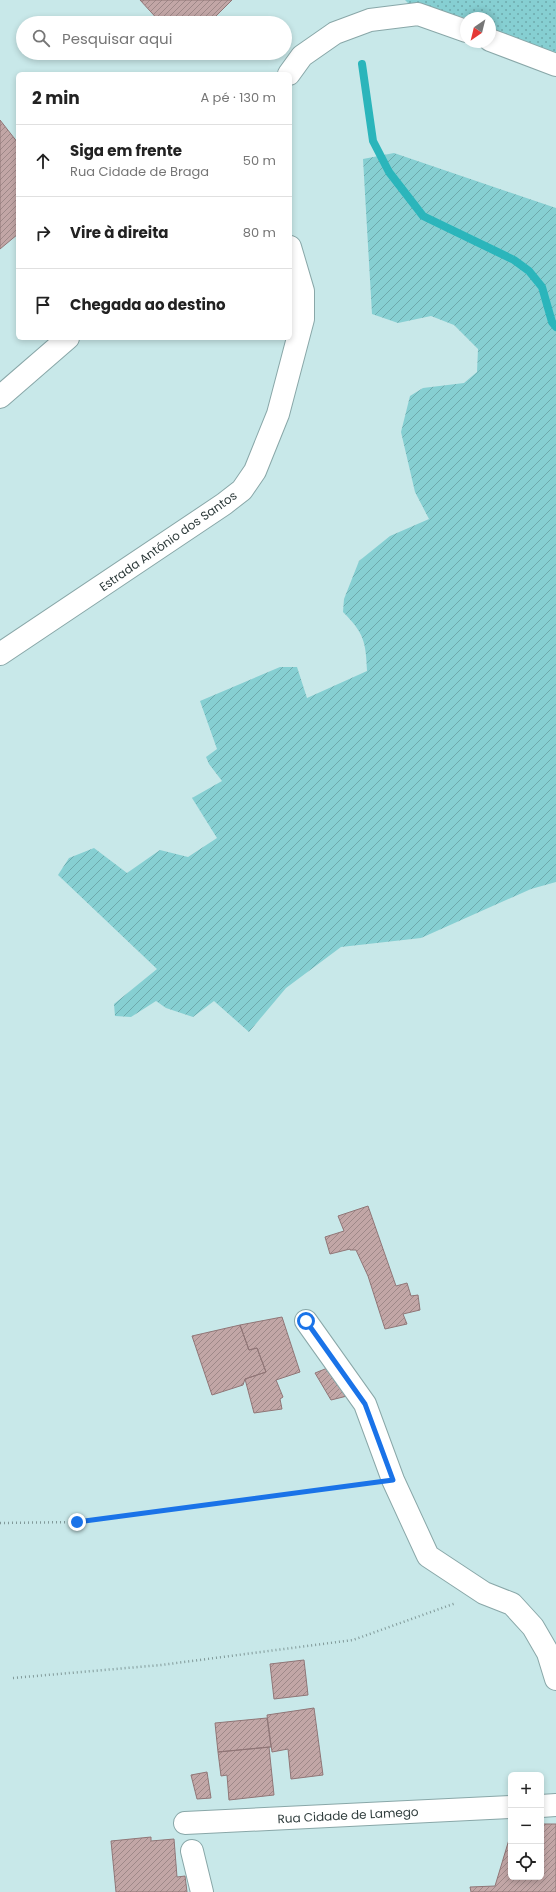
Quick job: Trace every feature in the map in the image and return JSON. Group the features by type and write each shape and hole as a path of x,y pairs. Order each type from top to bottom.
{"street":[{"path":"290,72 302,56 335,33 370,20 418,14 460,30"},
{"path":"496,42 556,65"},
{"name":"Estrada António dos Santos","path":"0,654 224,504 242,490 255,471 278,414 303,319 303,291 292,259"},
{"path":"0,397 66,340"},
{"path":"306,1321 365,1404 393,1480 428,1556 484,1593 512,1604 533,1627 548,1653 556,1679"},
{"path":"544,1806 556,1805"},
{"name":"Rua Cidade de Lamego","path":"185,1823 508,1807"},
{"path":"192,1851 202,1892"}],"path":[{"path":"0,1523 77,1522 393,1480"},
{"path":"13,1678 161,1665 352,1640 484,1593"}],"shaded area":[{"path":"405,0 556,0 556,53 496,30 496,12 460,12 460,16 408,3"},
{"path":"394,153 556,208 556,882 531,889 421,938 341,947 286,988 249,1032 214,1001 193,1017 166,1008 156,1001 131,1017 115,1016 114,1004 157,969 58,875 69,858 94,848 127,873 160,850 188,857 217,838 192,798 222,781 209,764 206,757 217,749 200,701 280,667 297,667 307,698 367,671 365,645 360,632 343,612 344,599 359,561 390,536 429,519 415,492 401,432 410,396 423,388 464,383 477,372 478,349 454,325 431,316 398,323 372,314 363,159"}],"building":[{"path":"140,0 232,0 216,16 155,16"},
{"path":"0,120 16,140 16,236 0,249"},
{"path":"368,1206 396,1286 407,1283 411,1296 418,1295 420,1310 403,1314 407,1324 385,1329 368,1276 356,1250 350,1249 330,1254 325,1237 344,1231 338,1216"},
{"path":"282,1317 300,1372 276,1380 283,1397 280,1399 282,1409 254,1413 245,1379 266,1372 257,1348 249,1350 240,1325"},
{"path":"240,1325 249,1350 257,1348 266,1372 245,1379 243,1385 212,1395 192,1336"},
{"path":"330,1367 347,1396 331,1400 315,1373"},
{"path":"304,1660 308,1695 274,1699 270,1664"},
{"path":"314,1708 323,1775 291,1779 288,1749 272,1752 267,1715"},
{"path":"267,1718 271,1747 218,1752 215,1723"},
{"path":"269,1747 274,1795 229,1800 227,1775 221,1776 218,1752"},
{"path":"207,1772 211,1798 197,1799 191,1775"},
{"path":"544,1824 556,1824 556,1892 471,1892 470,1887 495,1886 508,1843 508,1880 544,1880"},
{"path":"151,1837 151,1841 174,1839 177,1877 185,1876 187,1892 116,1892 111,1841"}],"waterway":[{"path":"362,64 373,141 389,172 423,216 514,260 529,271 542,287 552,322 556,327"}],"route":[{"path":"77,1522 393,1480 365,1404 306,1321"}]}
